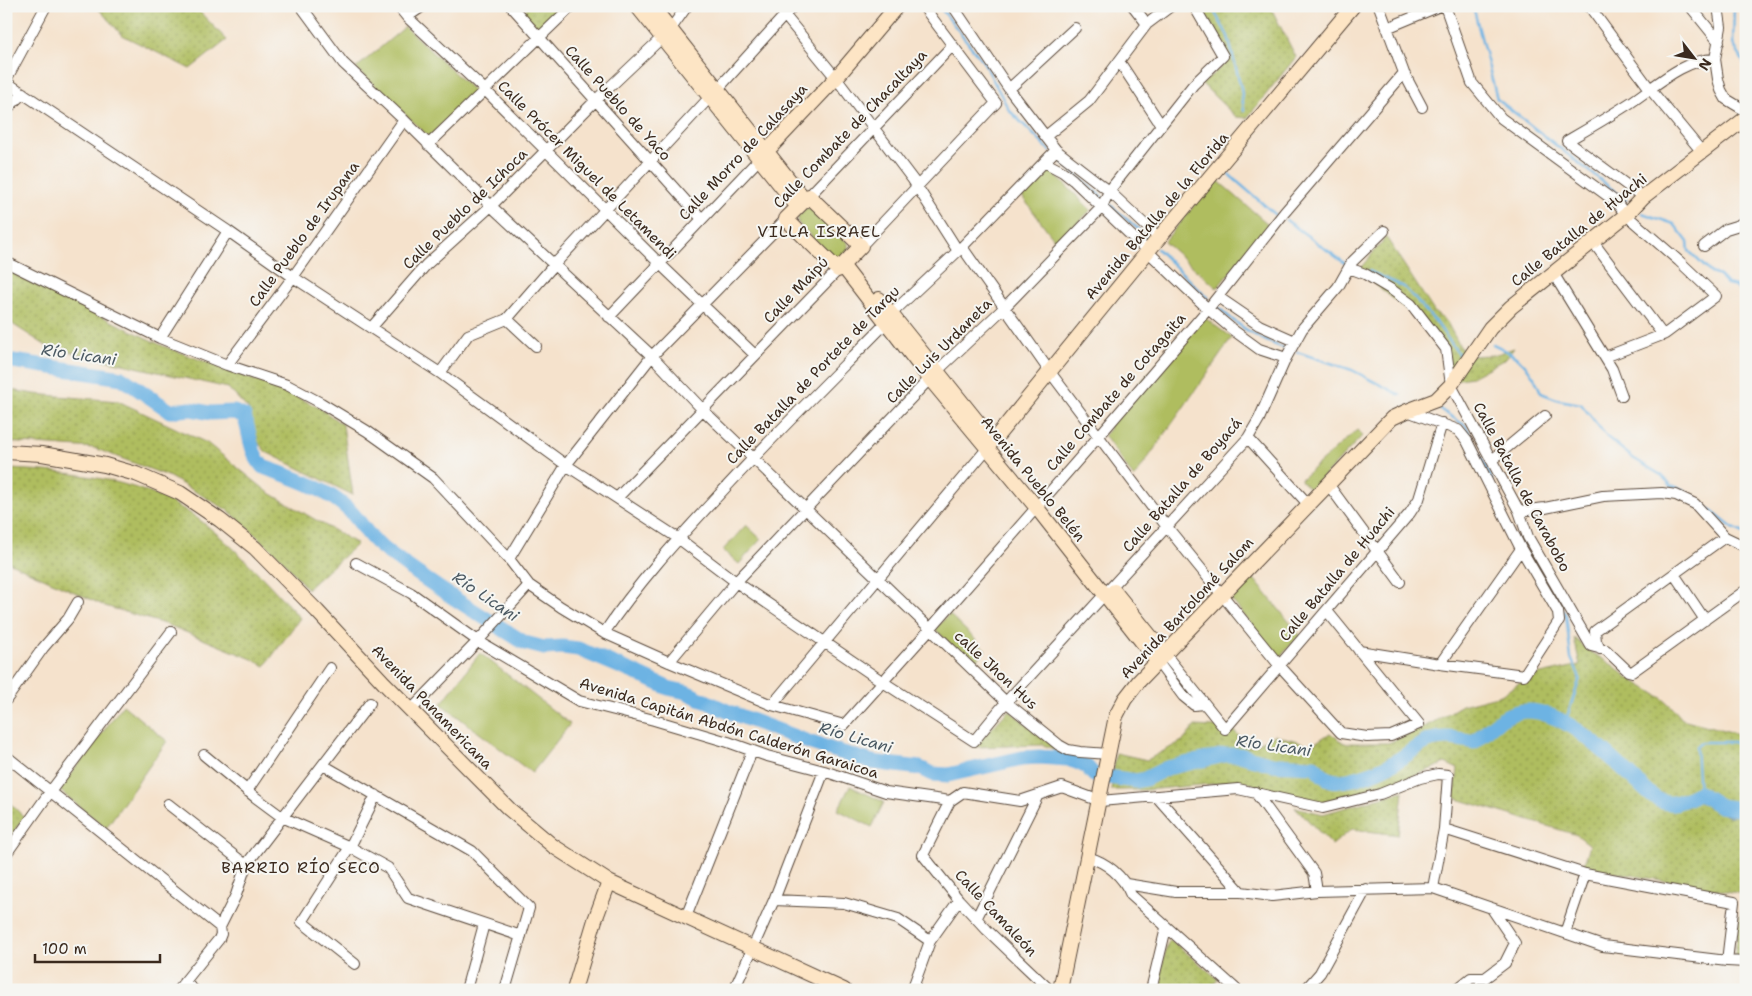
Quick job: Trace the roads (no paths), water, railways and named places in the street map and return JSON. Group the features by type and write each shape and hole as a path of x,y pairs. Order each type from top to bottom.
{"street":[{"path":"46,6 6,81 293,277 440,373 566,465 678,538 736,582 883,682"},
{"name":"calle Jhon Hus","path":"301,6 343,63 553,266 652,356 702,409 1006,702 1059,745 1068,750 1109,754"},
{"name":"Calle Prócer Miguel de Letamendi","path":"398,6 406,17 485,90 660,264 755,355"},
{"path":"406,17 423,6"},
{"name":"Calle Pueblo de Yaco","path":"511,6 702,219"},
{"path":"428,145 572,6"},
{"path":"636,6 666,33 763,155 804,201 860,246"},
{"path":"652,6 666,33"},
{"name":"Calle Pueblo de Ichoca","path":"371,328 426,265 490,206 666,33 687,6"},
{"path":"777,6 836,78 913,180 960,249 1005,307 1050,372 1167,527 1279,665 1341,733 1366,737 1391,736 1419,724 1327,611"},
{"path":"440,373 468,335 507,319 553,266 793,6"},
{"name":"Calle Morro de Calasaya","path":"609,318 836,78 897,6"},
{"path":"923,6 952,46"},
{"path":"954,6 1009,89 1056,150 1109,191 1159,238"},
{"path":"1133,6 1146,24"},
{"path":"1046,136 1089,101 1146,24 1172,6"},
{"name":"Calle Luis Urdaneta","path":"669,662 736,582 933,375 1005,307 1102,207 1109,191 1193,85 1223,56 1194,6"},
{"name":"Avenida Batalla de la Florida","path":"990,445 1159,238 1353,6"},
{"path":"1379,6 1404,73 1422,107"},
{"path":"1387,28 1440,6"},
{"path":"1445,6 1472,82 1500,118 1616,202 1626,215 1716,296 1663,335 1605,357"},
{"path":"1589,6 1650,89 1702,152"},
{"path":"1690,6 1719,42"},
{"path":"1718,6 1721,27 1715,59 1721,90 1726,99 1746,111"},
{"path":"1009,89 1075,28"},
{"name":"Calle Maipú","path":"617,498 917,188 996,103 952,46"},
{"name":"Calle Combate de Chacaltaya","path":"509,559 566,465 652,356 952,46"},
{"path":"1643,197 1567,141 1686,66 1702,59 1715,59"},
{"path":"1119,61 1161,125"},
{"name":"Calle Combate de Cotagaita","path":"772,705 844,725 1099,436 1218,297 1284,213 1404,73"},
{"path":"6,110 23,93"},
{"name":"Calle Batalla de Huachi","path":"1451,385 1490,328 1511,306 1626,215 1643,197 1746,118"},
{"name":"Calle Pueblo de Irupana","path":"226,365 293,277 404,120"},
{"name":"Calle Batalla de Portete de Tarqu","path":"604,633 640,583 678,538 888,318 960,249 1056,150"},
{"path":"1046,162 1063,172 1102,207 1208,309 1233,330 1259,349 1286,358"},
{"name":"Avenida Pueblo Belén","path":"786,219 842,265 888,318 1160,657 1183,696 1194,705 1204,704 1225,729"},
{"path":"1704,246 1726,229 1739,225 1746,220"},
{"path":"160,338 228,231"},
{"name":"Calle Batalla de Boyacá","path":"883,682 974,741 1006,702 1248,438 1259,419 1286,358 1302,330 1338,288 1352,262 1384,231"},
{"path":"1593,242 1663,335"},
{"path":"6,262 160,338 226,365 287,385 321,403 367,431 433,478 509,559 529,584 561,607 604,633 772,705 990,445"},
{"path":"1349,268 1365,274 1411,304 1446,349 1451,385"},
{"path":"1553,274 1612,368 1622,396"},
{"path":"1218,297 1259,325 1295,341"},
{"path":"507,319 536,346"},
{"name":"Avenida Bartolomé Salom","path":"1060,990 1116,716 1121,708 1139,681 1160,657 1392,418 1436,400 1451,385"},
{"name":"Calle Batalla de Carabobo","path":"1451,385 1519,511 1528,537 1591,646 1610,653 1628,671 1632,672 1746,590"},
{"name":"Calle Batalla de Carabobo","path":"1407,411 1458,430 1466,441 1521,549 1558,612 1559,621 1524,674 1440,664"},
{"path":"1492,460 1545,416"},
{"name":"Calle Batalla de Huachi","path":"1225,729 1410,513 1419,499 1442,423"},
{"path":"1248,438 1308,504"},
{"name":"Avenida Panamericana","path":"6,452 42,454 105,465 136,474 180,494 220,520 255,548 411,710 523,822 553,846 609,882 844,990"},
{"path":"1328,484 1400,582"},
{"path":"1519,511 1545,508 1603,496 1662,493 1676,495 1695,504 1725,537 1746,547"},
{"path":"1600,649 1596,641 1595,631 1725,537"},
{"path":"1359,651 1440,664 1521,549"},
{"name":"Avenida Capitán Abdón Calderón Garaicoa","path":"356,563 411,593 478,641 579,700 654,720 752,751 824,771 886,792 950,801 963,792 1020,801 1062,787 1100,801 1238,788 1323,808 1380,794 1420,778 1438,774 1448,775 1444,830"},
{"path":"1674,574 1705,620"},
{"path":"411,710 478,641 529,584"},
{"path":"6,700 43,648 68,619 78,602"},
{"path":"6,854 50,792 171,632"},
{"path":"247,791 330,668"},
{"path":"194,990 181,986 219,939 221,934 220,927 236,895 246,865 370,703"},
{"path":"686,917 752,751"},
{"path":"204,755 282,817 350,847 388,868 408,898 520,936"},
{"path":"6,756 220,927"},
{"path":"323,765 472,851 529,908 505,990"},
{"path":"734,990 774,900 824,771"},
{"path":"1255,792 1314,873 1317,891"},
{"path":"355,964 302,922 350,847 376,795"},
{"path":"977,917 1038,795"},
{"path":"1156,796 1241,892"},
{"name":"Calle Camaleón","path":"950,801 923,855 960,900 1004,947 1050,990"},
{"path":"168,804 246,865"},
{"path":"1433,888 1444,830 1585,874 1734,902 1727,961"},
{"path":"1087,857 1101,861 1126,884 1131,895 1237,990"},
{"path":"1565,933 1585,874"},
{"path":"574,990 595,920 609,882"},
{"path":"1126,884 1176,892 1241,892 1272,896 1317,891 1433,888 1603,946 1746,962"},
{"path":"1305,990 1320,973 1366,889"},
{"path":"774,900 844,904 898,919 930,941"},
{"path":"912,990 930,941 960,900"},
{"path":"1456,990 1472,978 1485,978 1505,963 1515,943 1492,909"},
{"path":"466,990 484,924"},
{"path":"1151,990 1166,928"}],"water":[{"path":"1707,791 1725,801 1746,803 1746,815 1728,816 1689,797"}],"waterway":[{"path":"939,6 984,63 1009,110 1050,151"},
{"path":"1211,6 1228,36 1241,88 1244,111"},
{"path":"1473,6 1497,99 1626,200"},
{"path":"1734,6 1733,44 1746,66"},
{"path":"1054,155 1102,197"},
{"path":"1226,172 1276,215"},
{"path":"1108,203 1150,242"},
{"path":"1642,213 1674,224 1688,242 1689,251 1711,273 1719,276 1727,284 1736,286 1746,300"},
{"path":"1286,220 1346,264"},
{"path":"1157,249 1208,298"},
{"path":"1369,271 1404,287 1436,322 1460,356"},
{"path":"1218,307 1250,332 1268,342 1287,349"},
{"path":"1493,344 1523,363 1533,376 1541,393 1559,400 1581,404 1607,437 1633,458 1661,475 1671,485 1684,490 1697,500"},
{"path":"1297,352 1352,370 1400,395"},
{"name":"Río Licani","path":"6,361 122,378 170,411 191,409 210,413 234,412 244,416 255,455 263,467 298,480 331,496 350,511 368,534 397,559 525,643 544,648 563,647 578,649 668,688 686,692 727,711 811,743 872,762 920,768 933,774 948,775 1022,758 1068,759 1087,767 1094,775 1136,781 1145,779 1167,768 1225,755 1240,755 1272,764 1314,766 1325,777 1341,781 1360,777 1380,769 1431,740 1448,738 1474,742 1503,718 1514,713 1530,711 1547,714 1580,732 1658,800 1674,803 1699,793 1720,806 1746,810"},
{"path":"1438,408 1466,426 1492,480"},
{"path":"1701,503 1733,528 1746,534"},
{"path":"1560,606 1566,615 1571,658 1580,678 1565,723"},
{"path":"1699,793 1696,747 1702,742 1733,742 1746,747"}],"district":[{"name":"VILLA ISRAEL","path":"819,231"},
{"name":"BARRIO RÍO SECO","path":"301,867"}]}
